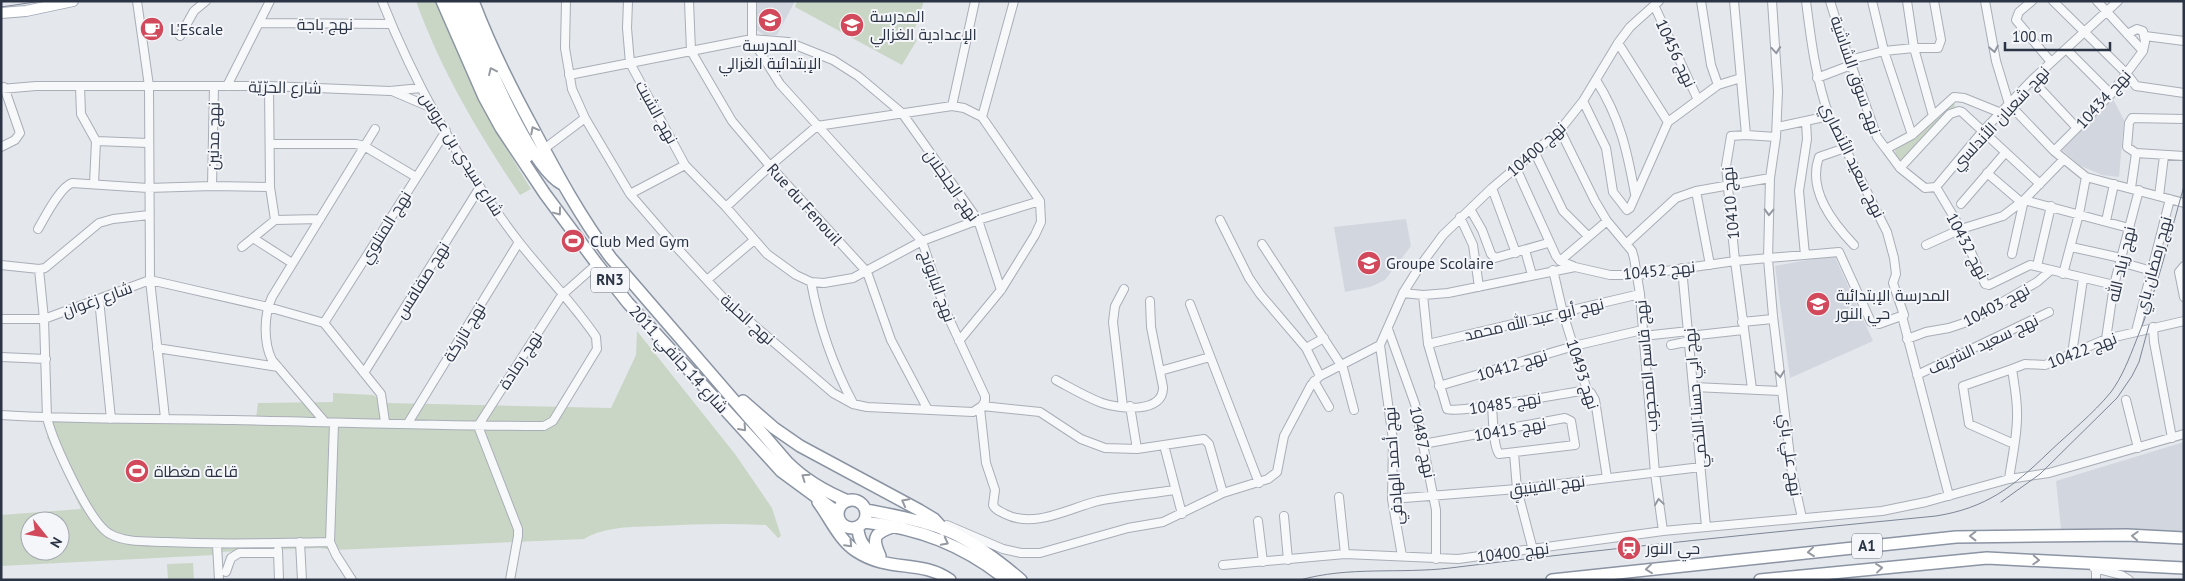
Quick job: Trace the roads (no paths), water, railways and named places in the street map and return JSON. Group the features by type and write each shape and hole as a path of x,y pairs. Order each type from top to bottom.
{"highway":[{"name":"شارع 14 جانفي 2011","path":"442,1 456,38 492,113 517,154 597,264 628,303 778,467 808,492 838,513 843,524 850,528 863,520 857,501 848,501 830,493 796,470 611,258 585,221 544,149 502,70 474,1"},
{"path":"452,1 490,90 541,181 545,194"},
{"path":"463,1 489,65 520,128 545,170 563,184"},
{"path":"717,380 788,439 934,519 944,530"},
{"path":"808,492 854,550 880,563 927,569 950,580"},
{"path":"838,513 841,506 848,501"},
{"path":"863,520 924,533 987,565 1007,580"},
{"path":"863,520 918,521 944,530 978,549 1021,580"},
{"path":"863,520 859,537 863,545 870,552 880,556 929,563 947,570 960,580"},
{"path":"880,556 875,543 877,534 897,526"},
{"name":"A1","path":"1552,580 1956,536 2127,535 2184,538"},
{"name":"A1","path":"1760,580 1988,558 2184,568"}],"main road":[{"path":"1,13 26,11 72,1"}],"street":[{"path":"137,1 149,86 148,188 150,280 165,418"},
{"path":"180,36 194,11 206,1"},
{"path":"227,86 270,1"},
{"name":"شارع سيدي بن عروس","path":"382,1 421,88 480,187 519,242 593,332 598,344 595,354 553,422 544,426 478,426"},
{"name":"نهج الحلبة","path":"566,1 565,48 572,90 585,118 630,194 661,231 748,322 834,393 853,404"},
{"name":"نهج الشبت","path":"628,1 627,28 630,63 685,165 726,207"},
{"name":"Rue du Fenouil","path":"689,1 692,51 732,121 770,166 867,272 891,340 927,408"},
{"path":"752,1 752,39"},
{"path":"952,106 975,1"},
{"path":"982,117 1014,1"},
{"path":"1701,1 1711,65 1718,85"},
{"path":"1734,1 1746,134 1776,137"},
{"name":"نهج علي باي","path":"1772,1 1778,91 1776,137 1770,178 1768,258 1773,319 1795,493 1802,518 1882,511 1949,496 2008,479 2049,473 2184,434"},
{"name":"نهج سعيد الأنصاري","path":"1806,1 1817,78 1830,116 1881,218 1889,239 1896,272 1893,283 1903,315 1907,339 1949,496"},
{"name":"نهج سوق الشاشية","path":"1830,1 1877,137 1886,149 1912,135 1949,100 1959,97 2001,113"},
{"path":"1872,1 1884,51 1912,135"},
{"path":"1906,1 1914,48 1933,116"},
{"path":"1817,78 1850,63 1884,51 1914,48 1936,49 1940,45 1934,1"},
{"path":"1985,1 1996,62 2009,104 2054,151 2086,177 2184,203"},
{"path":"2032,1 2019,12 2016,20 2051,62"},
{"path":"2053,1 2127,74 2132,84 2139,88 2184,93"},
{"path":"2097,1 2143,52"},
{"name":"نهج شعبان الأندلسي","path":"1936,187 1982,132 2032,80 2118,1"},
{"name":"نهج 10400","path":"1380,345 1403,293 1432,249 1460,217 1560,130 1583,101 1618,43 1630,27 1656,3"},
{"name":"نهج 10456","path":"1656,3 1698,100"},
{"name":"نهج باجة","path":"259,23 391,24"},
{"path":"2127,34 2140,29 2145,36 2143,52"},
{"path":"2145,36 2184,41"},
{"name":"نهج الجلجلان","path":"569,75 752,39 788,42 833,60 858,76 902,113 978,220 1001,290"},
{"name":"نهج البابونج","path":"752,39 780,84 922,241 935,283 959,341 985,396 981,407 986,463 995,490 993,505 998,511 1011,517 1025,520 1044,518 1099,501 1175,490"},
{"path":"1618,43 1668,122"},
{"path":"2066,49 2111,94"},
{"name":"نهج 10434","path":"2054,151 2111,94 2143,52"},
{"path":"1583,101 1606,148 1614,195 1624,209 1629,209 1668,122 1718,85 1741,78"},
{"path":"1596,80 1613,109 1623,134 1635,194"},
{"path":"2032,80 2077,128"},
{"path":"80,86 81,114 96,141 94,184"},
{"name":"نهج مدنين","path":"212,186 214,86"},
{"path":"269,86 270,187 275,220"},
{"name":"شارع الحرّيّة","path":"2,88 269,86 390,91 421,88"},
{"path":"1,148 15,140 20,133 2,88"},
{"path":"390,91 432,108"},
{"path":"959,341 1001,290 1039,228 1042,216 1040,201 982,117 964,108 952,106 817,126 726,207 753,241 781,266 811,282 840,282 867,272 922,241 978,220 1040,201"},
{"path":"1900,168 1953,112 1962,112 2040,184"},
{"path":"1776,128 1830,116"},
{"path":"544,149 585,118"},
{"path":"2184,119 2132,118 2129,123 2127,147 2136,153 2184,156"},
{"path":"1805,255 1799,191 1807,138 1806,121"},
{"path":"325,422 278,367 268,350 268,307 292,263 375,129"},
{"name":"نهج قاسم المحجوب","path":"1560,130 1581,174 1607,220 1633,254 1638,275 1655,473 1663,531"},
{"name":"نهج المتلوي","path":"324,323 446,131"},
{"name":"نهج 10410","path":"1746,134 1732,135 1729,139 1726,166 1735,261 1752,389"},
{"path":"96,141 148,144"},
{"path":"270,144 347,143 364,146 416,178"},
{"path":"1845,148 1820,157 1817,179 1820,195 1831,218 1854,245"},
{"path":"1886,149 1900,168 1925,188 1936,187"},
{"path":"1535,153 1563,211 1588,236"},
{"path":"1961,204 2005,153"},
{"name":"نهج زياد الله","path":"2106,339 2114,285 2129,228 2135,189 2136,153"},
{"path":"2160,196 2164,156"},
{"path":"1926,245 1961,230 2003,216 2023,201 2064,160"},
{"path":"630,194 685,165"},
{"path":"1516,168 1548,243 1560,261 1575,266"},
{"path":"1987,173 2023,201 2051,206 2129,228"},
{"path":"2063,274 2079,214 2086,177"},
{"path":"1626,244 1676,198 1696,191 1729,187 1770,178"},
{"path":"38,229 68,184 148,188 270,187"},
{"path":"2106,221 2114,184"},
{"name":"نهج صفاقس","path":"364,373 480,187"},
{"name":"نهج 10432","path":"1936,187 1961,230 1985,284 1992,283 2028,265 2037,266"},
{"path":"1492,188 1516,253"},
{"path":"1696,191 1710,265"},
{"name":"نهج رمضان باي","path":"2136,331 2170,199"},
{"path":"2012,254 2023,201"},
{"path":"2051,206 2037,266 2063,274 2114,285"},
{"path":"1470,209 1482,230 1493,256 1498,258 1548,243"},
{"path":"1,265 39,269 51,264 99,223 113,219 149,215"},
{"path":"1460,217 1473,245 1479,287"},
{"path":"242,247 275,220 320,219"},
{"path":"1220,220 1240,263 1260,294 1306,348 1329,406"},
{"path":"1560,261 1607,220"},
{"path":"253,238 292,263"},
{"path":"707,280 753,241"},
{"name":"نهج تازركة","path":"408,423 519,242"},
{"path":"1262,244 1342,364 1354,410"},
{"path":"2071,247 2152,271"},
{"path":"1525,250 1532,275"},
{"name":"نهج 10452","path":"1403,293 1423,295 1448,293 1575,266 1610,275 1638,275 1735,261 1839,252 1871,322 1880,324 1903,315"},
{"name":"نهج رمادة","path":"478,426 562,295 597,264"},
{"path":"2184,266 2180,272 2184,294"},
{"name":"نهج ابي حسنا اللخمي","path":"1682,268 1706,527"},
{"path":"39,269 44,319 47,418 56,443 95,519 108,533 117,538 138,541 218,545 330,542"},
{"name":"نهج 10493","path":"1553,270 1563,313 1587,390 1591,392 1595,400 1607,478"},
{"name":"نهج 10403","path":"1907,339 1926,332 1949,328 1970,321 2043,278 2051,270"},
{"path":"2072,354 2083,278"},
{"path":"150,280 268,307 324,323 381,394 385,422"},
{"name":"شارع زغوان","path":"1,319 44,319 150,280"},
{"path":"811,282 823,335 853,404 875,408 927,408 973,412 981,407 1040,412 1058,425 1093,444 1115,449 1137,449 1201,439 1206,440 1209,444 1223,493"},
{"path":"1124,289 1118,300 1114,317 1126,406 1137,449"},
{"name":"نهج أبو عبد الله محمد","path":"1428,344 1640,294"},
{"path":"1423,295 1428,344 1439,386"},
{"path":"99,299 110,419"},
{"path":"1056,380 1096,401 1126,406 1148,406 1158,402 1163,393 1151,327 1150,301"},
{"path":"1190,304 1260,482"},
{"name":"نهج سعيد الشريف","path":"1917,375 2049,312"},
{"path":"1671,345 1689,336 1773,319"},
{"name":"نهج 10422","path":"2014,444 1969,424 1963,386 2025,364 2045,365 2106,339 2184,321"},
{"path":"2153,327 2154,342 2172,438"},
{"name":"نهج 10487","path":"1388,329 1413,397 1424,444 1437,516 1436,559"},
{"name":"نهج 10412","path":"1439,386 1574,346 1643,333 1689,336"},
{"path":"1306,348 1324,338"},
{"path":"934,519 996,546 1012,551 1031,553 1050,551 1128,528 1163,522 1223,493 1271,478 1276,472 1284,436 1307,390 1317,378 1380,345"},
{"name":"نهج أحمد الهادفي","path":"1380,345 1393,440 1392,499 1402,556"},
{"path":"158,348 278,367"},
{"path":"1,357 46,359"},
{"path":"1160,371 1210,357"},
{"path":"2008,479 2017,411 2012,368"},
{"path":"834,393 843,384"},
{"name":"نهج 10485","path":"1439,386 1445,407 1449,410 1587,390"},
{"path":"1694,387 1782,391"},
{"path":"2126,400 2138,448"},
{"path":"1492,405 1498,454 1514,453 1518,489 1533,550"},
{"path":"1,414 47,418 165,418 334,423 385,422 478,426 517,525 518,536 510,580"},
{"name":"نهج 10415","path":"1424,444 1567,418 1572,425 1574,446 1514,453"},
{"path":"334,423 330,542 352,580"},
{"path":"1164,445 1182,514"},
{"name":"نهج الفينيقٍ","path":"1392,499 1518,489 1701,467"},
{"path":"1339,497 1345,554"},
{"path":"1284,516 1288,560"},
{"name":"نهج 10400","path":"1223,565 1345,554 1436,559 1458,558 1533,550 1663,531 1802,518"},
{"path":"1258,521 1263,562"},
{"path":"300,542 302,580"},
{"path":"278,543 279,580"},
{"path":"218,545 219,580"},
{"path":"226,572 231,558 239,553 278,553"},
{"path":"2068,562 2121,575 2129,580"},
{"path":"2096,568 2096,580"}],"tram line":[{"path":"1,7 42,1"},
{"path":"1300,580 1337,573 1431,570 1753,534 1936,516 1970,508 1984,502 2023,476 2097,408 2115,386 2128,361 2150,303 2184,186"},
{"path":"2001,502 2040,474 2117,398 2139,362 2149,325"}],"place":[{"name":"المدرسة الإبتدائية الغزالي","path":"770,20"},
{"name":"المدرسة الإعدادية الغزالي","path":"852,25"},
{"name":"L'Escale","path":"152,29"},
{"name":"Club Med Gym","path":"573,241"},
{"name":"Groupe Scolaire","path":"1369,263"},
{"name":"المدرسة الإبتدائية حي النور","path":"1818,304"},
{"name":"قاعة مغطاة","path":"137,471"},
{"name":"حي النور","path":"1629,548"}]}
